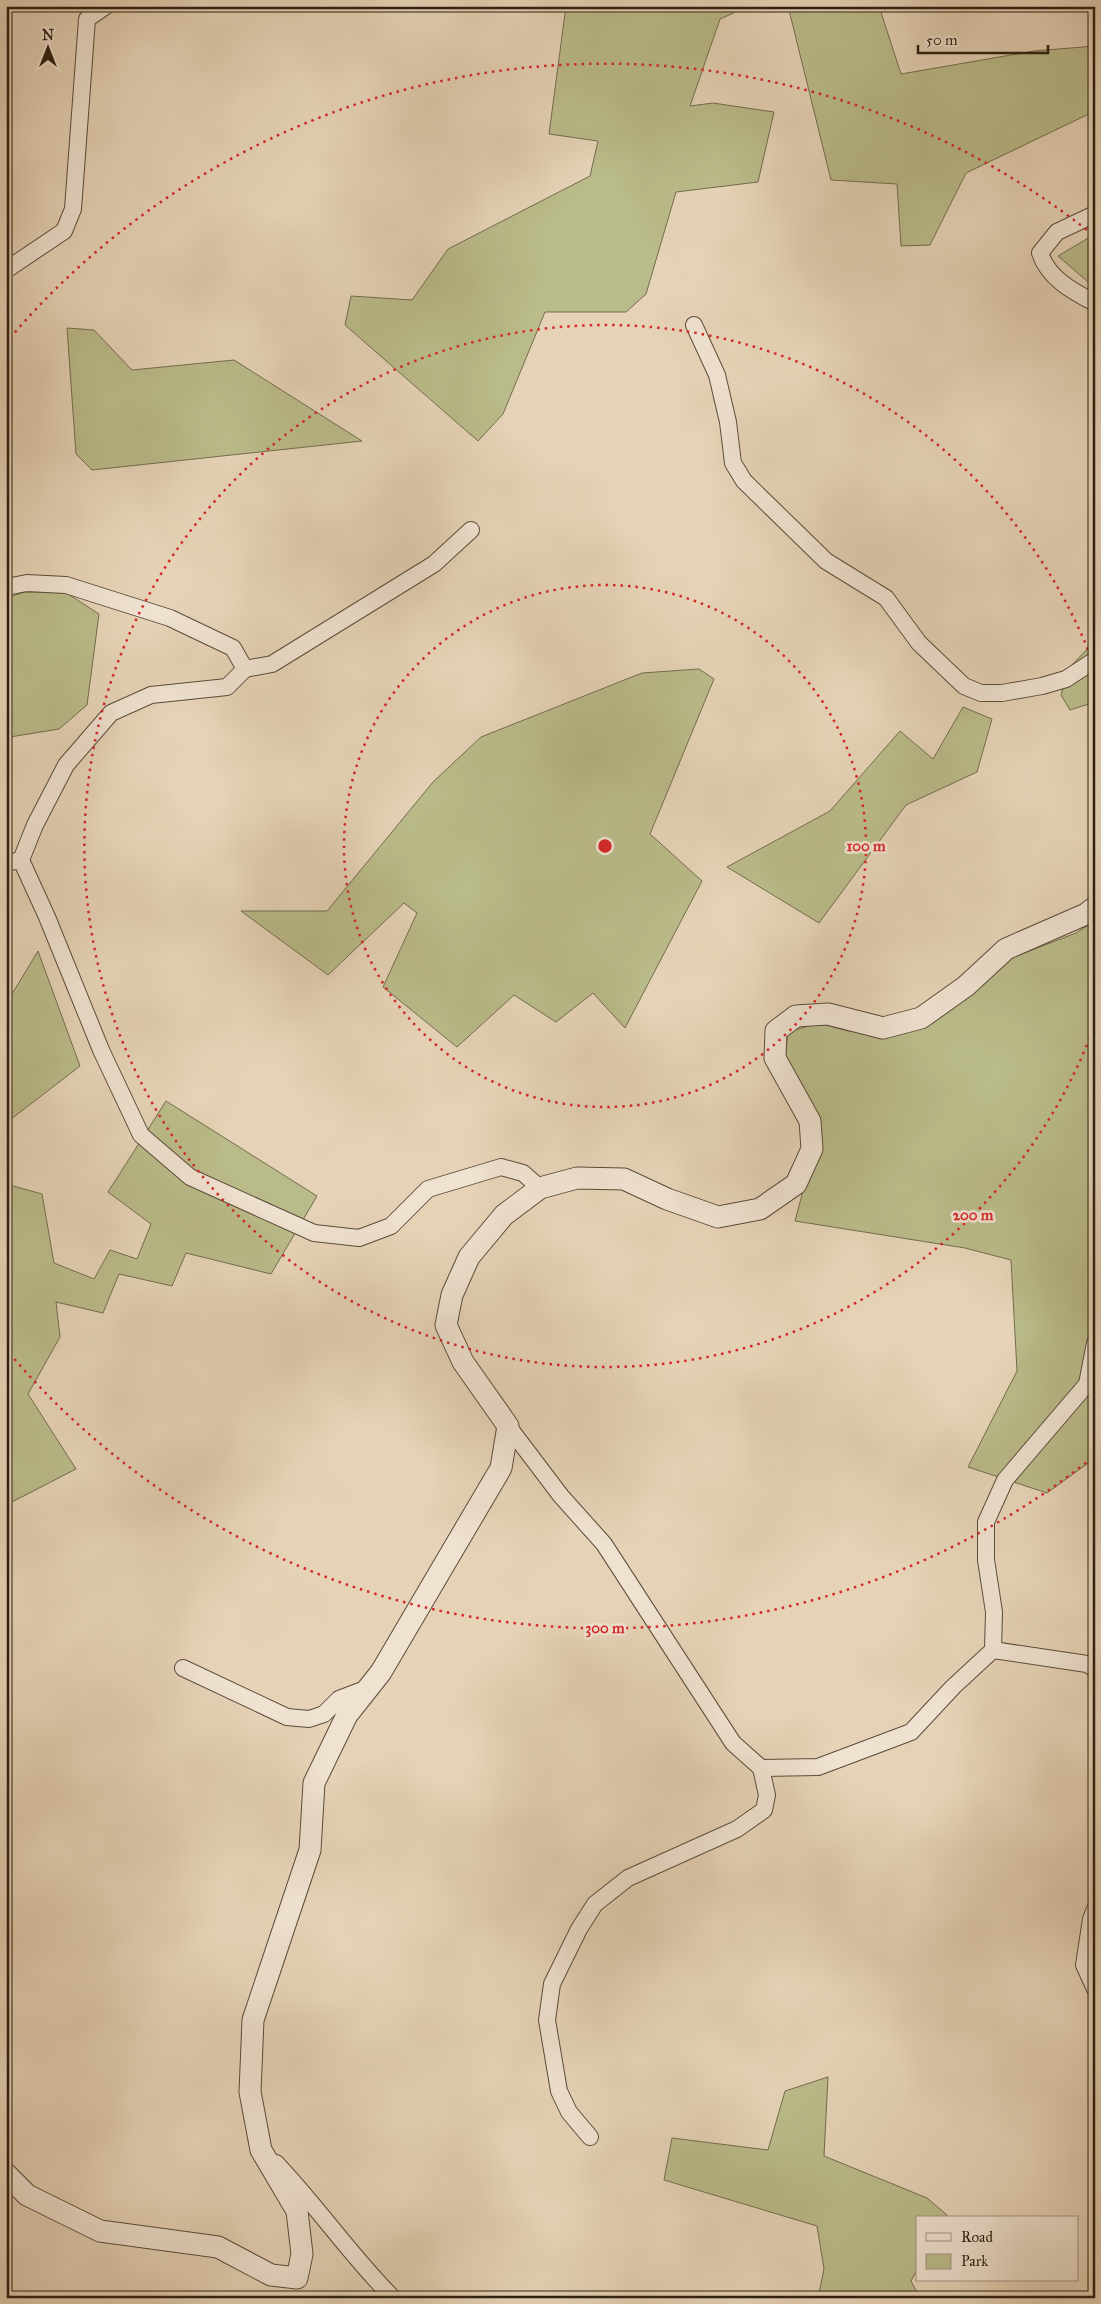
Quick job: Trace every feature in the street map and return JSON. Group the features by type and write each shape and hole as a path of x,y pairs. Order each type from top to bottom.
{"street":[{"path":"6,270 64,231 73,209 87,19 106,6"},
{"path":"1095,214 1057,232 1040,253 1044,267 1071,291 1095,303"},
{"path":"694,325 717,374 728,422 733,462 744,481 826,561 886,598 919,643 964,686 981,692 1002,692 1042,686 1066,679 1095,660"},
{"path":"472,530 434,564 272,664 245,669 228,687 151,695 111,713 66,765 14,862 47,917 101,1050 141,1135 190,1177 314,1233 360,1238 391,1226 428,1189 501,1167 523,1173 540,1188"},
{"path":"6,587 27,583 66,585 170,618 233,648 245,669"},
{"path":"590,2137 569,2112 559,2091 546,2020 552,1984 595,1904 628,1878 737,1829 764,1810 767,1795 761,1768 733,1743 604,1544 562,1496 508,1426 463,1362 446,1325 452,1295 469,1257 504,1215 540,1188 577,1178 624,1179 667,1199 718,1217 760,1209 796,1184 812,1149 810,1120 775,1058 776,1031 796,1016 828,1014 883,1028 921,1018 966,986 1006,949 1086,914 1095,907"},
{"path":"761,1768 818,1767 911,1732 953,1687 993,1650 994,1612 986,1560 986,1522 1005,1480 1087,1384 1095,1343"},
{"path":"6,2174 27,2195 100,2230 218,2247 271,2275 297,2278 302,2254 297,2211 260,2146 250,2092 253,2020 310,1850 314,1784 347,1716 381,1672 501,1468 508,1426"},
{"path":"993,1650 1087,1664 1095,1669"},
{"path":"183,1668 287,1717 309,1719 324,1714 339,1699 368,1688"},
{"path":"1095,1910 1091,1919 1084,1966 1095,1989"},
{"path":"260,2146 324,2217 363,2268 393,2298"}],"green space":[{"path":"566,6 749,6 720,19 690,106 713,103 774,112 758,182 676,192 646,294 626,312 545,312 503,414 478,441 345,325 351,296 412,300 448,249 590,176 598,141 549,134"},
{"path":"788,6 879,6 901,74 1034,51 1095,46 1095,111 966,173 930,245 901,246 897,184 831,180"},
{"path":"1095,234 1095,288 1058,256"},
{"path":"67,328 94,330 132,370 234,360 362,441 92,470 76,454"},
{"path":"25,592 65,592 99,614 87,705 59,729 10,737 6,730 6,598"},
{"path":"1095,641 1095,702 1070,710 1061,695 1068,669"},
{"path":"699,669 714,679 650,834 702,881 625,1028 593,993 556,1022 514,995 457,1047 383,987 417,913 404,903 328,975 241,911 327,911 433,782 481,737 642,673"},
{"path":"963,707 992,719 977,772 906,805 819,923 727,867 830,811 900,731 933,759"},
{"path":"1095,921 1095,1458 1047,1493 968,1467 1017,1371 1011,1260 965,1248 795,1221 819,1130 785,1059 788,1032 818,1023 848,1031 903,1033 1006,960 1076,933"},
{"path":"38,951 80,1066 6,1123 6,1004"},
{"path":"166,1101 317,1196 271,1274 186,1253 172,1286 119,1274 103,1313 56,1302 60,1337 28,1394 76,1469 6,1505 6,1184 42,1194 54,1263 94,1279 110,1250 137,1259 151,1224 108,1192"},
{"path":"828,2077 824,2156 927,2198 947,2215 916,2216 916,2272 911,2281 920,2298 818,2298 824,2269 817,2226 664,2180 672,2138 768,2150 785,2091"}]}
